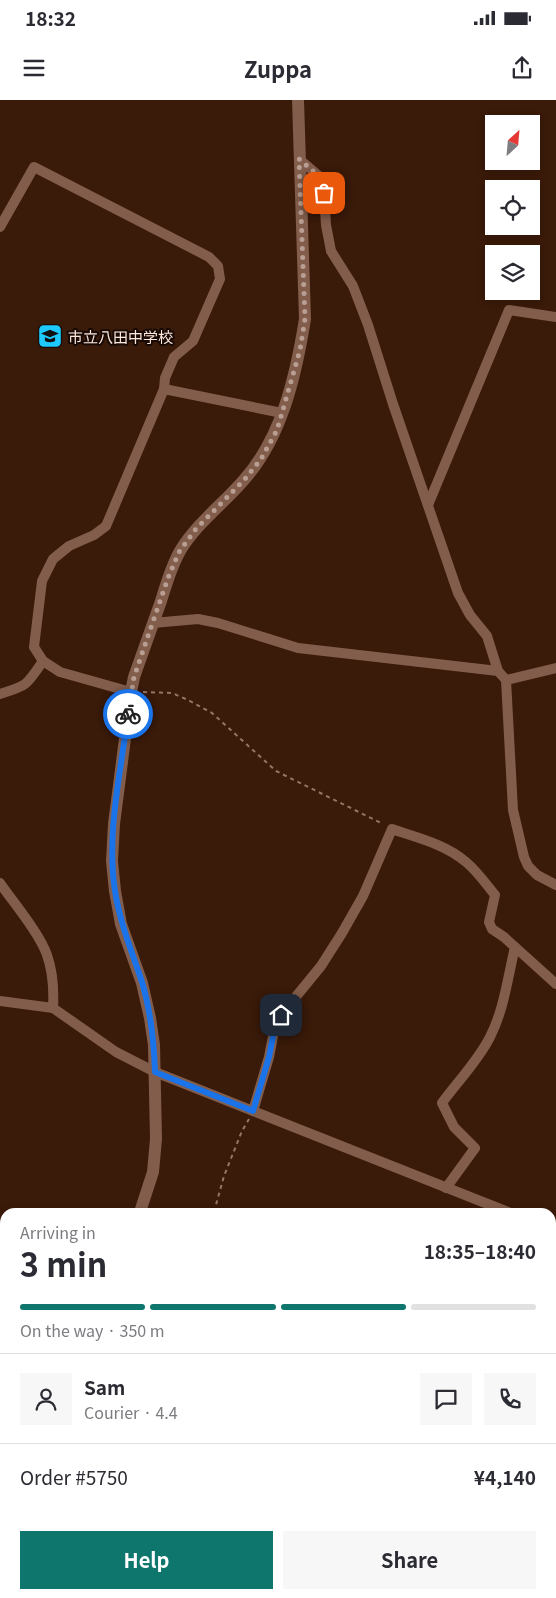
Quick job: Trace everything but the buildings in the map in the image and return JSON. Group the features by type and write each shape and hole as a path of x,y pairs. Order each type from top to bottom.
{"street":[{"path":"141,1208 152,1172 156,1139 154,1045 142,983 121,924 112,861 114,824 131,692 134,677 168,578 179,552 195,530 244,480 261,459 277,430 300,350 305,319 298,100"},
{"path":"299,159 319,176 324,193 326,225 331,251 353,286 368,325 458,593 470,615 487,636 498,671 506,680 513,810 524,857 528,866 537,875 556,885"},
{"path":"0,227 34,167 209,257 218,266 220,279 193,341 174,357 165,378 164,389 106,526 94,535 70,546 53,559 42,581 34,647 43,661 60,672 131,692"},
{"path":"428,505 508,310 556,317"},
{"path":"164,389 282,413"},
{"path":"153,622 198,619 218,623 298,648 498,671"},
{"path":"0,694 23,687 30,681 43,661"},
{"path":"506,680 556,668"},
{"path":"253,1111 269,1057 274,1031 281,1015 321,966 342,933 363,896 392,829 438,844 468,863 495,895 489,922 492,929 515,946 556,984"},
{"path":"0,883 47,954 54,985 53,1008"},
{"path":"446,1188 474,1148 454,1128 442,1103 491,1035 497,1020 515,946"},
{"path":"0,1000 53,1008 116,1052 155,1072 498,1208"}],"path":[{"path":"131,692 172,693 188,700 212,713 276,772 392,829"},
{"path":"215,1208 224,1176 242,1131 253,1111"}],"way so far":[{"path":"128,714 134,677 168,578 179,552 195,530 244,480 261,459 277,430 300,350 305,319 299,159 319,176 324,193"}],"place":[{"name":"市立八田中学校","path":"50,336"}],"route":[{"path":"128,714 114,824 112,861 121,924 142,983 150,1018 155,1072 253,1111 269,1057 274,1031 281,1015"}]}
